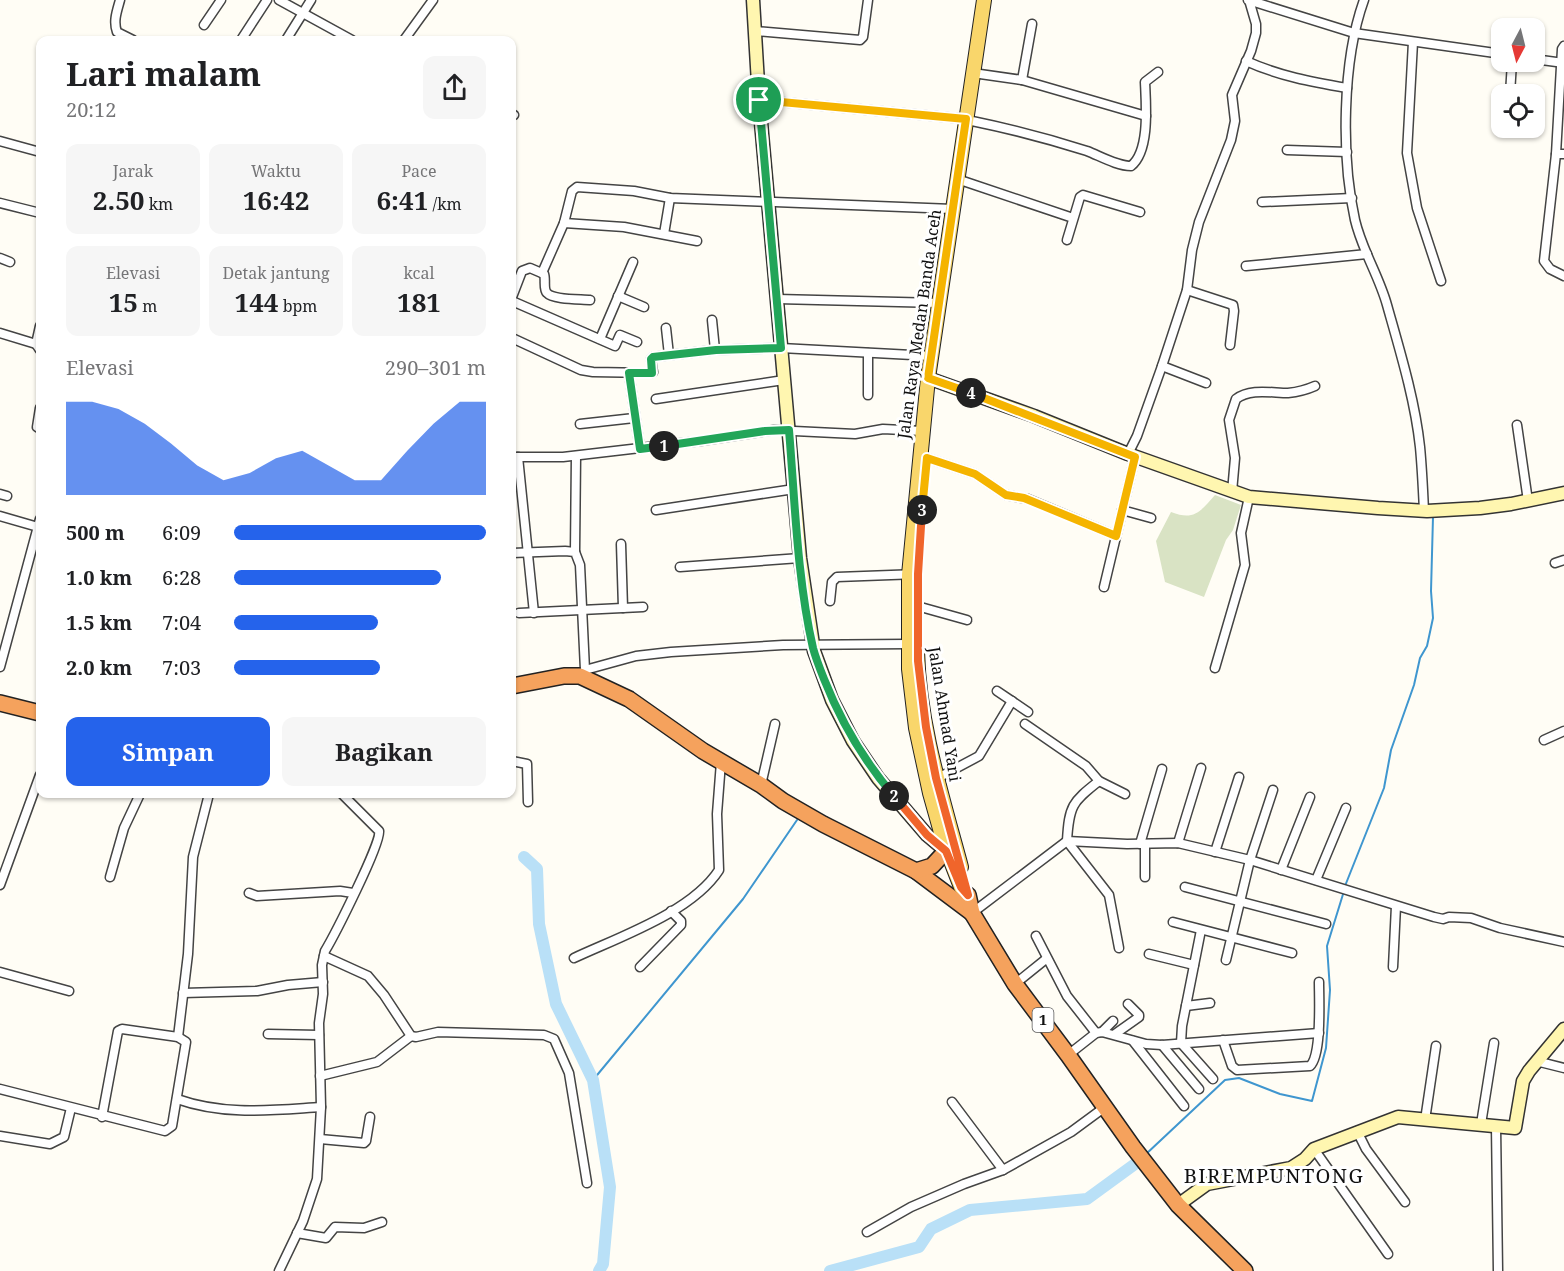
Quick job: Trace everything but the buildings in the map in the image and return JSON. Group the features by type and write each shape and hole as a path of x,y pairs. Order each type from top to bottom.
{"highway":[{"path":"516,685 582,673 629,699 783,801 916,872 972,913"},
{"path":"0,703 36,712"},
{"path":"916,872 932,866 946,851"},
{"name":"Jalan Raya Medan Banda Aceh","path":"968,895 972,913 1015,984 1128,1140 1178,1206 1245,1271"}],"main road":[{"name":"1","path":"977,73 984,0"},
{"name":"Jalan Ahmad Yani","path":"968,895 936,778 926,727 918,661 917,606 913,575 927,458 932,379 963,181 969,120 992,0"},
{"name":"Jalan Raya Medan Banda Aceh","path":"968,895 961,887 946,851 930,793 918,736 908,644 922,431 932,379 931,356 953,209 969,120"}],"street":[{"path":"120,0 114,21 117,32 125,36"},
{"path":"204,25 221,0"},
{"path":"244,36 267,0"},
{"path":"279,0 344,36"},
{"path":"288,36 311,0"},
{"path":"408,36 433,0"},
{"path":"753,0 759,100 800,558 813,646 832,700 853,741 878,778 931,839 946,851"},
{"path":"755,31 857,41 863,37 868,0"},
{"path":"1248,0 1354,33 1491,53"},
{"path":"1104,587 1122,510 1131,455 1187,290 1195,235 1231,140 1235,121 1232,95 1256,33 1256,24 1248,0"},
{"path":"1364,0 1354,33 1347,88 1347,152 1352,198 1355,221 1387,303 1410,397 1429,511"},
{"path":"1022,80 1032,24"},
{"path":"1413,42 1407,153 1417,208 1441,281"},
{"path":"1564,46 1562,47 1560,154 1544,257 1546,266 1564,276"},
{"path":"1545,61 1563,63"},
{"path":"1246,62 1291,78 1347,88"},
{"path":"759,100 969,120 1037,136 1103,156 1127,166 1134,164 1140,153 1146,116 1145,82 1158,72"},
{"path":"977,73 1022,80 1146,116"},
{"path":"0,141 36,151"},
{"path":"1287,150 1347,152"},
{"path":"963,181 1073,218"},
{"path":"542,273 564,223 572,191 577,187 634,191 670,198 953,209"},
{"path":"1067,240 1080,196 1140,212"},
{"path":"664,234 670,198"},
{"path":"1262,202 1352,198"},
{"path":"0,203 36,212"},
{"path":"564,223 624,227 697,241"},
{"path":"1246,266 1367,254"},
{"path":"0,258 10,262"},
{"path":"600,339 633,262"},
{"path":"516,289 524,270 530,268 545,276 545,290 548,294 560,298 590,300"},
{"path":"1187,290 1233,305 1230,345"},
{"path":"618,296 644,307"},
{"path":"777,299 939,303"},
{"path":"516,301 615,346 620,335 637,342"},
{"path":"712,320 716,350"},
{"path":"666,328 669,355"},
{"path":"0,333 36,346"},
{"path":"516,340 581,370 593,372 652,373 652,358 716,350 781,348 931,356"},
{"path":"868,353 868,394"},
{"path":"1162,366 1206,383"},
{"path":"629,373 640,449"},
{"path":"932,379 1034,416 1131,455 1249,497 1429,511 1480,508 1528,501 1564,492"},
{"path":"656,399 784,380"},
{"path":"1232,492 1235,458 1229,420 1236,399 1245,394 1289,393 1316,386"},
{"path":"580,424 634,418"},
{"path":"1517,424 1528,501"},
{"path":"516,457 576,456 765,431 855,434 883,429 922,431"},
{"path":"576,456 575,552 580,565 582,673 636,656 671,652 783,645 908,644"},
{"path":"927,458 975,474 1006,495 1024,498 1116,536"},
{"path":"516,464 534,613"},
{"path":"656,510 794,489"},
{"path":"1215,668 1245,565 1241,533 1249,497"},
{"path":"1122,510 1151,519"},
{"path":"0,516 36,522"},
{"path":"0,667 36,535"},
{"path":"621,544 623,608"},
{"path":"516,553 575,552"},
{"path":"680,567 800,558"},
{"path":"1555,563 1564,560"},
{"path":"830,601 832,582 837,577 913,575"},
{"path":"917,606 967,620"},
{"path":"519,613 643,607"},
{"path":"997,691 1028,712"},
{"path":"936,778 979,756 1012,701"},
{"path":"761,785 775,724"},
{"path":"1024,724 1086,766 1099,781 1125,794"},
{"path":"1544,740 1564,731"},
{"path":"516,762 528,764 528,802"},
{"path":"574,958 688,902 706,888 719,870 717,814 721,762"},
{"path":"1178,843 1201,768"},
{"path":"1145,877 1143,844 1162,769"},
{"path":"1215,852 1239,777"},
{"path":"1099,781 1074,803 1068,818 1067,841 1109,895 1119,948"},
{"path":"0,885 36,786"},
{"path":"1226,960 1250,860 1273,790"},
{"path":"1281,870 1310,797"},
{"path":"110,877 124,828 138,798"},
{"path":"178,1037 188,954 193,857 208,798"},
{"path":"279,1271 297,1233 317,1179 321,1107 319,1035 324,956 381,835 346,798"},
{"path":"1316,880 1346,808"},
{"path":"972,913 1067,841 1178,843 1250,860 1443,919 1471,918 1500,928 1564,942"},
{"path":"1185,887 1326,924"},
{"path":"249,893 257,896 340,891 353,893"},
{"path":"1393,967 1396,906"},
{"path":"640,967 681,925 681,921 671,911"},
{"path":"1173,922 1292,953"},
{"path":"1202,930 1182,1026 1181,1043 1214,1079"},
{"path":"1036,936 1067,996 1099,1032 1115,1034 1133,1041 1162,1045 1319,1033"},
{"path":"1149,954 1194,965"},
{"path":"324,956 368,976 384,995 411,1036"},
{"path":"1015,984 1046,959"},
{"path":"0,972 69,991"},
{"path":"183,993 257,991 323,982"},
{"path":"1222,1040 1232,1066 1237,1070 1310,1066 1314,1061 1319,1033 1319,982"},
{"path":"1186,1006 1210,1003"},
{"path":"1115,1034 1139,1016 1128,1004"},
{"path":"1068,1055 1113,1021"},
{"path":"0,1089 102,1117 165,1131 172,1126 186,1042 178,1037 122,1029 118,1031 102,1117"},
{"path":"1178,1206 1208,1184 1290,1168 1305,1159 1314,1149 1398,1117 1516,1127 1523,1081 1536,1061 1564,1029"},
{"path":"320,1076 378,1062 411,1036 416,1037 435,1032 544,1035 554,1040 569,1073 587,1183"},
{"path":"268,1034 319,1035"},
{"path":"1133,1041 1185,1106"},
{"path":"1481,1124 1494,1043"},
{"path":"1162,1045 1199,1089"},
{"path":"1425,1120 1436,1046"},
{"path":"1536,1061 1564,1068"},
{"path":"177,1099 210,1109 271,1111 321,1107"},
{"path":"952,1102 1003,1170"},
{"path":"867,1232 911,1208 1003,1170 1071,1132 1105,1107"},
{"path":"0,1136 50,1144 64,1137 71,1108"},
{"path":"320,1139 364,1143 370,1117"},
{"path":"1496,1126 1498,1271"},
{"path":"1357,1131 1366,1149 1405,1202"},
{"path":"1314,1149 1388,1254"},
{"path":"297,1233 326,1238 336,1227 364,1228 382,1222"}],"green space":[{"path":"1215,495 1241,505 1233,530 1226,540 1204,597 1165,582 1156,541 1171,512 1185,516 1191,515 1201,510"}],"waterway":[{"path":"1345,886 1384,788 1391,750 1414,685 1420,658 1427,646 1433,618 1431,591 1433,517"},
{"path":"593,1080 743,899 797,820"},
{"path":"524,857 537,869 539,924 556,1004 593,1080 610,1187 603,1264 599,1271"},
{"path":"1145,1155 1225,1080 1239,1078 1280,1094 1312,1101 1326,1048 1330,990 1327,946 1344,891"},
{"path":"830,1271 919,1247 931,1229 970,1210 1087,1199 1135,1164"}],"district":[{"name":"BIREMPUNTONG","path":"1274,1176"}],"route":[{"path":"759,100 966,119 928,378 1034,416 1135,457 1116,536 1024,498 1006,495 982,477 927,458 919,548 918,661 926,727 936,778 968,895 961,887 946,851 927,835 878,778 853,741 832,700 814,651 802,579 789,430 765,431 640,449 629,373 652,373 651,359 653,357 716,350 781,348 759,100"}]}
